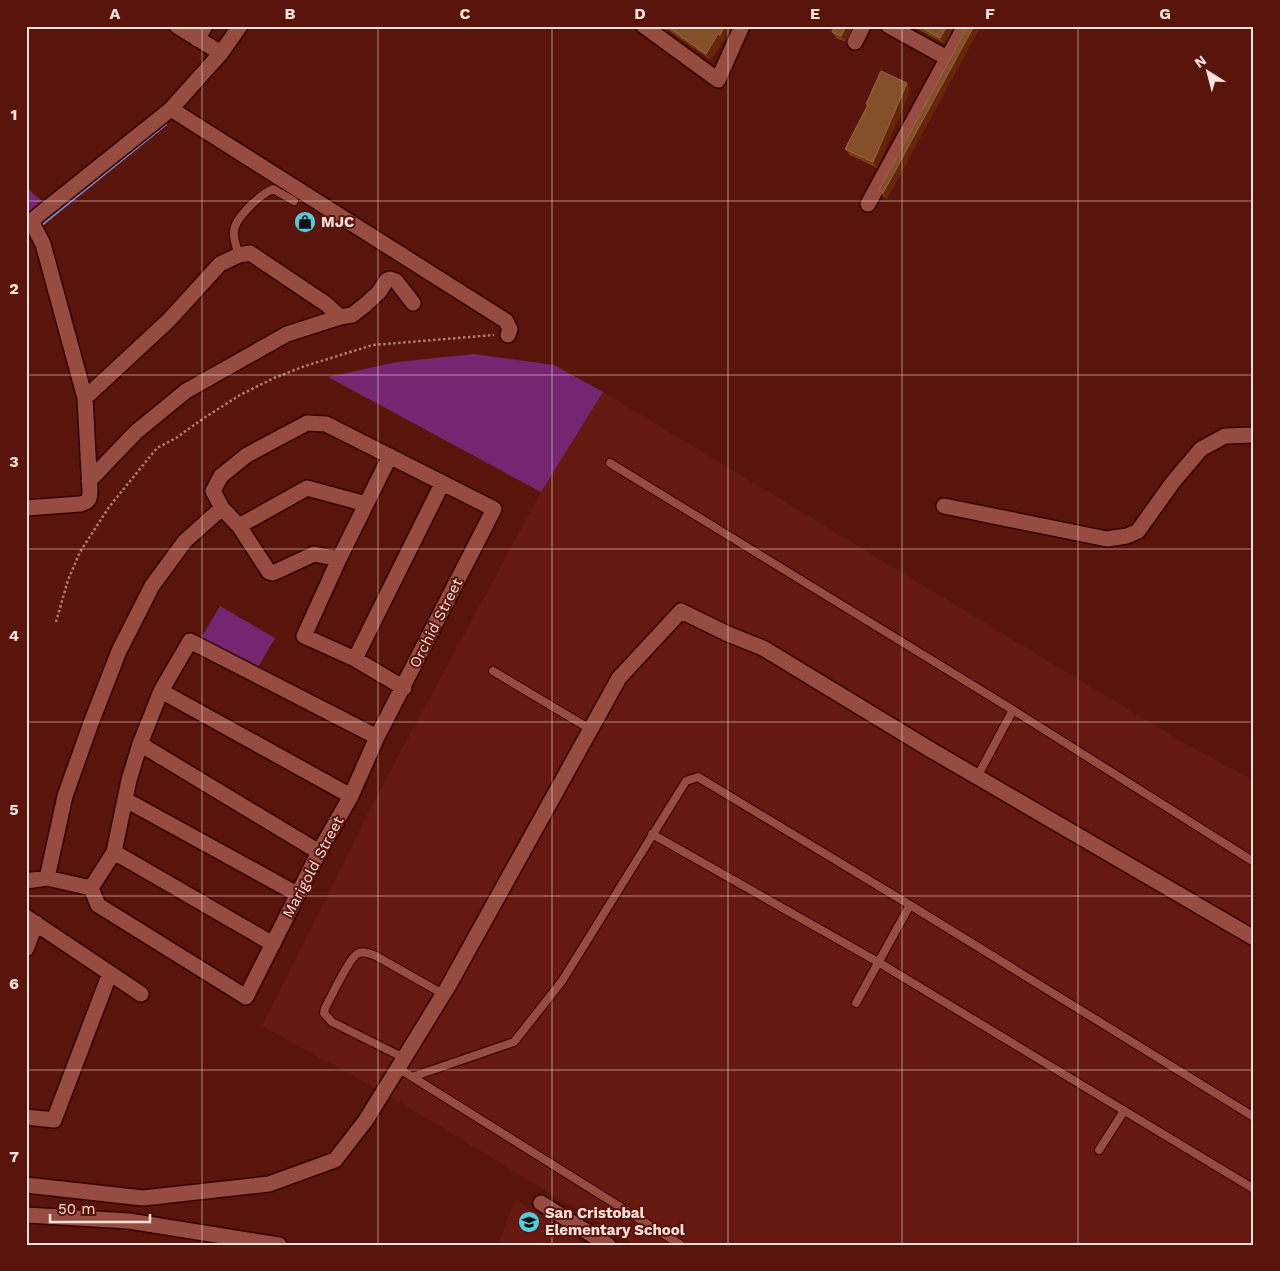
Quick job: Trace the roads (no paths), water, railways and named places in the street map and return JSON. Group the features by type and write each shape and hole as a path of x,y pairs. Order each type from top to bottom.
{"street":[{"path":"177,26 201,33 221,53"},
{"path":"26,508 80,504 87,502 90,498 85,398 44,244 29,223 171,109 221,53 240,26"},
{"path":"644,26 718,80 742,26"},
{"path":"855,42 863,26"},
{"path":"889,26 948,58"},
{"path":"868,204 964,26"},
{"path":"171,109 506,321 510,329 508,335"},
{"path":"85,398 170,320 220,264 239,255 250,253 326,304 340,317"},
{"path":"89,481 136,432 186,391 287,334 352,315 379,292 386,280 390,279 396,281 413,303"},
{"path":"339,559 314,554 273,574 269,572 239,526 222,508 213,491 220,476 247,456 307,423 326,424 442,484 354,659"},
{"path":"944,506 1107,539 1127,536 1138,531 1173,482 1201,449 1225,436 1254,434"},
{"path":"390,456 339,559 304,636 354,659 404,688"},
{"name":"Orchid Street","path":"378,737 494,509 442,484"},
{"path":"239,526 307,488 366,504"},
{"path":"47,878 65,796 119,652 152,586 185,541 222,508"},
{"path":"26,1185 143,1198 268,1184 335,1160 366,1120 443,994 619,678 681,611 728,634 763,648 977,777 1254,938"},
{"path":"26,880 47,878 90,888 114,852 129,780 140,744 161,691 190,640 378,737"},
{"path":"161,691 351,796"},
{"name":"Marigold Street","path":"90,888 98,905 246,996 319,852 351,796 378,737"},
{"path":"140,744 319,852"},
{"path":"126,800 297,894"},
{"path":"114,852 274,944"},
{"path":"26,948 31,920 141,994"},
{"path":"26,1117 54,1120 110,973"},
{"path":"541,1203 608,1245"},
{"path":"26,1215 129,1221 279,1245"}],"lane":[{"path":"239,255 234,230 238,220 265,192 273,189 294,201"},
{"path":"610,463 1013,710 1254,862"},
{"path":"493,671 590,728"},
{"path":"977,777 1013,710"},
{"path":"412,1077 514,1042 562,982 686,781 698,777 1254,1117"},
{"path":"652,834 878,962 1254,1189"},
{"path":"856,1003 910,905"},
{"path":"443,994 376,956 364,952 357,954 350,963 324,1013 332,1022 401,1063 412,1077 681,1245"},
{"path":"1099,1150 1124,1112"}],"waterway":[{"path":"38,227 165,124"}],"place":[{"name":"MJC","path":"305,222"},
{"name":"San Cristobal Elementary School","path":"529,1222"}]}
